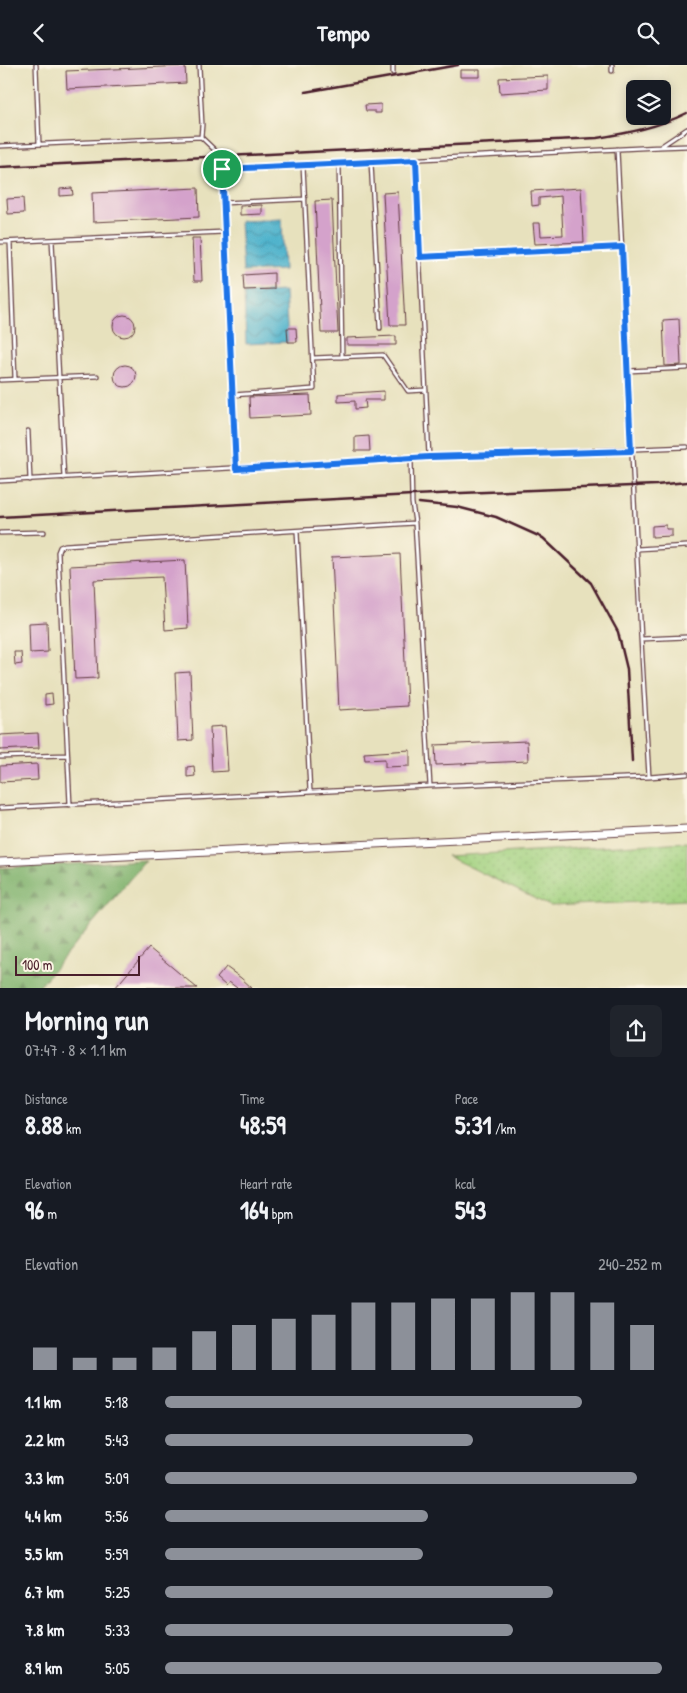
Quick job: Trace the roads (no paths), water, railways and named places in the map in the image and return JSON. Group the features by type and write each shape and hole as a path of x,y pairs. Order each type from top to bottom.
{"street":[{"path":"0,862 687,829"}],"lane":[{"path":"36,65 38,145"},
{"path":"198,65 201,137"},
{"path":"393,65 393,73"},
{"path":"612,65 612,71"},
{"path":"660,147 687,129"},
{"path":"0,146 201,137 222,157 236,469"},
{"path":"222,169 687,146"},
{"path":"617,149 649,777"},
{"path":"416,160 429,457"},
{"path":"371,162 380,328"},
{"path":"339,163 342,357"},
{"path":"233,395 314,389 303,165"},
{"path":"223,203 305,199"},
{"path":"0,242 225,231"},
{"path":"52,240 64,478"},
{"path":"10,242 15,379"},
{"path":"420,257 622,247"},
{"path":"313,358 383,355 408,391 426,390"},
{"path":"628,371 687,368"},
{"path":"0,380 97,376"},
{"path":"28,431 30,480"},
{"path":"0,481 429,457 631,451 687,447"},
{"path":"411,459 412,503 415,523 430,786"},
{"path":"70,805 58,552 60,547 65,545 415,523"},
{"path":"297,531 310,792"},
{"path":"0,533 44,532"},
{"path":"637,549 687,546"},
{"path":"641,639 687,637"},
{"path":"0,757 67,755"},
{"path":"0,808 687,774"}],"water":[{"path":"282,219 284,270 243,272 240,221"},
{"path":"285,291 288,342 246,344 244,293"}],"railway":[{"path":"305,92 458,65"},
{"path":"0,167 597,138 643,129 687,113"},
{"path":"0,517 687,482"},
{"path":"419,503 457,507 496,517 543,538 591,583 618,632 627,669 632,761"}]}
